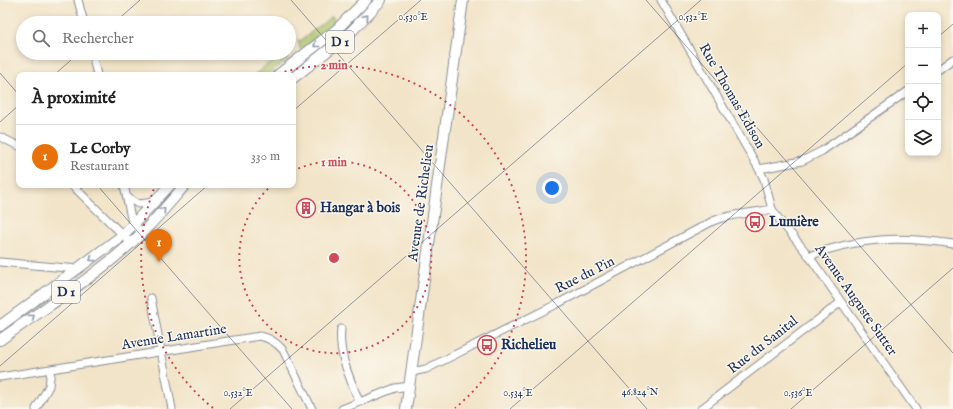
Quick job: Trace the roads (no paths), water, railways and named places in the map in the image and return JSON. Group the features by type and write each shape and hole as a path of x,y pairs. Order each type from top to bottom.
{"main road":[{"name":"D 1","path":"282,72 336,30 366,0"},
{"name":"D 1","path":"296,76 350,33 381,0"},
{"name":"Avenue de Richelieu","path":"406,409 463,0"},
{"name":"D 1","path":"0,326 123,235 167,188"},
{"name":"D 1","path":"0,340 87,277 131,242 182,188"}],"street":[{"path":"78,0 82,16"},
{"name":"Rue Thomas Edison","path":"661,0 759,169 764,179 772,209"},
{"path":"941,68 953,59"},
{"path":"94,60 96,72"},
{"path":"759,169 802,161 822,151 905,93"},
{"path":"0,137 16,145"},
{"path":"75,188 131,242"},
{"path":"125,188 134,225 141,233"},
{"path":"127,198 138,204 155,202"},
{"name":"Rue du Pin","path":"412,372 426,369 557,304 713,221 730,215 751,214 772,209"},
{"name":"Avenue Auguste Sutter","path":"772,209 809,256 916,409"},
{"path":"809,256 845,244 888,239 919,239 953,244"},
{"path":"0,262 78,269"},
{"path":"152,298 172,409"},
{"name":"Rue du Sanital","path":"701,409 841,302"},
{"path":"341,329 341,354 359,401"},
{"name":"Avenue Lamartine","path":"0,377 260,336 269,338 277,343 283,350 312,409"},
{"path":"36,409 49,386 51,369"},
{"path":"342,409 395,388 410,386"}],"place":[{"name":"Hangar à bois","path":"306,208"},
{"name":"Lumière","path":"755,222"},
{"name":"Le Corby","path":"159,262"},
{"name":"Richelieu","path":"487,345"}]}
